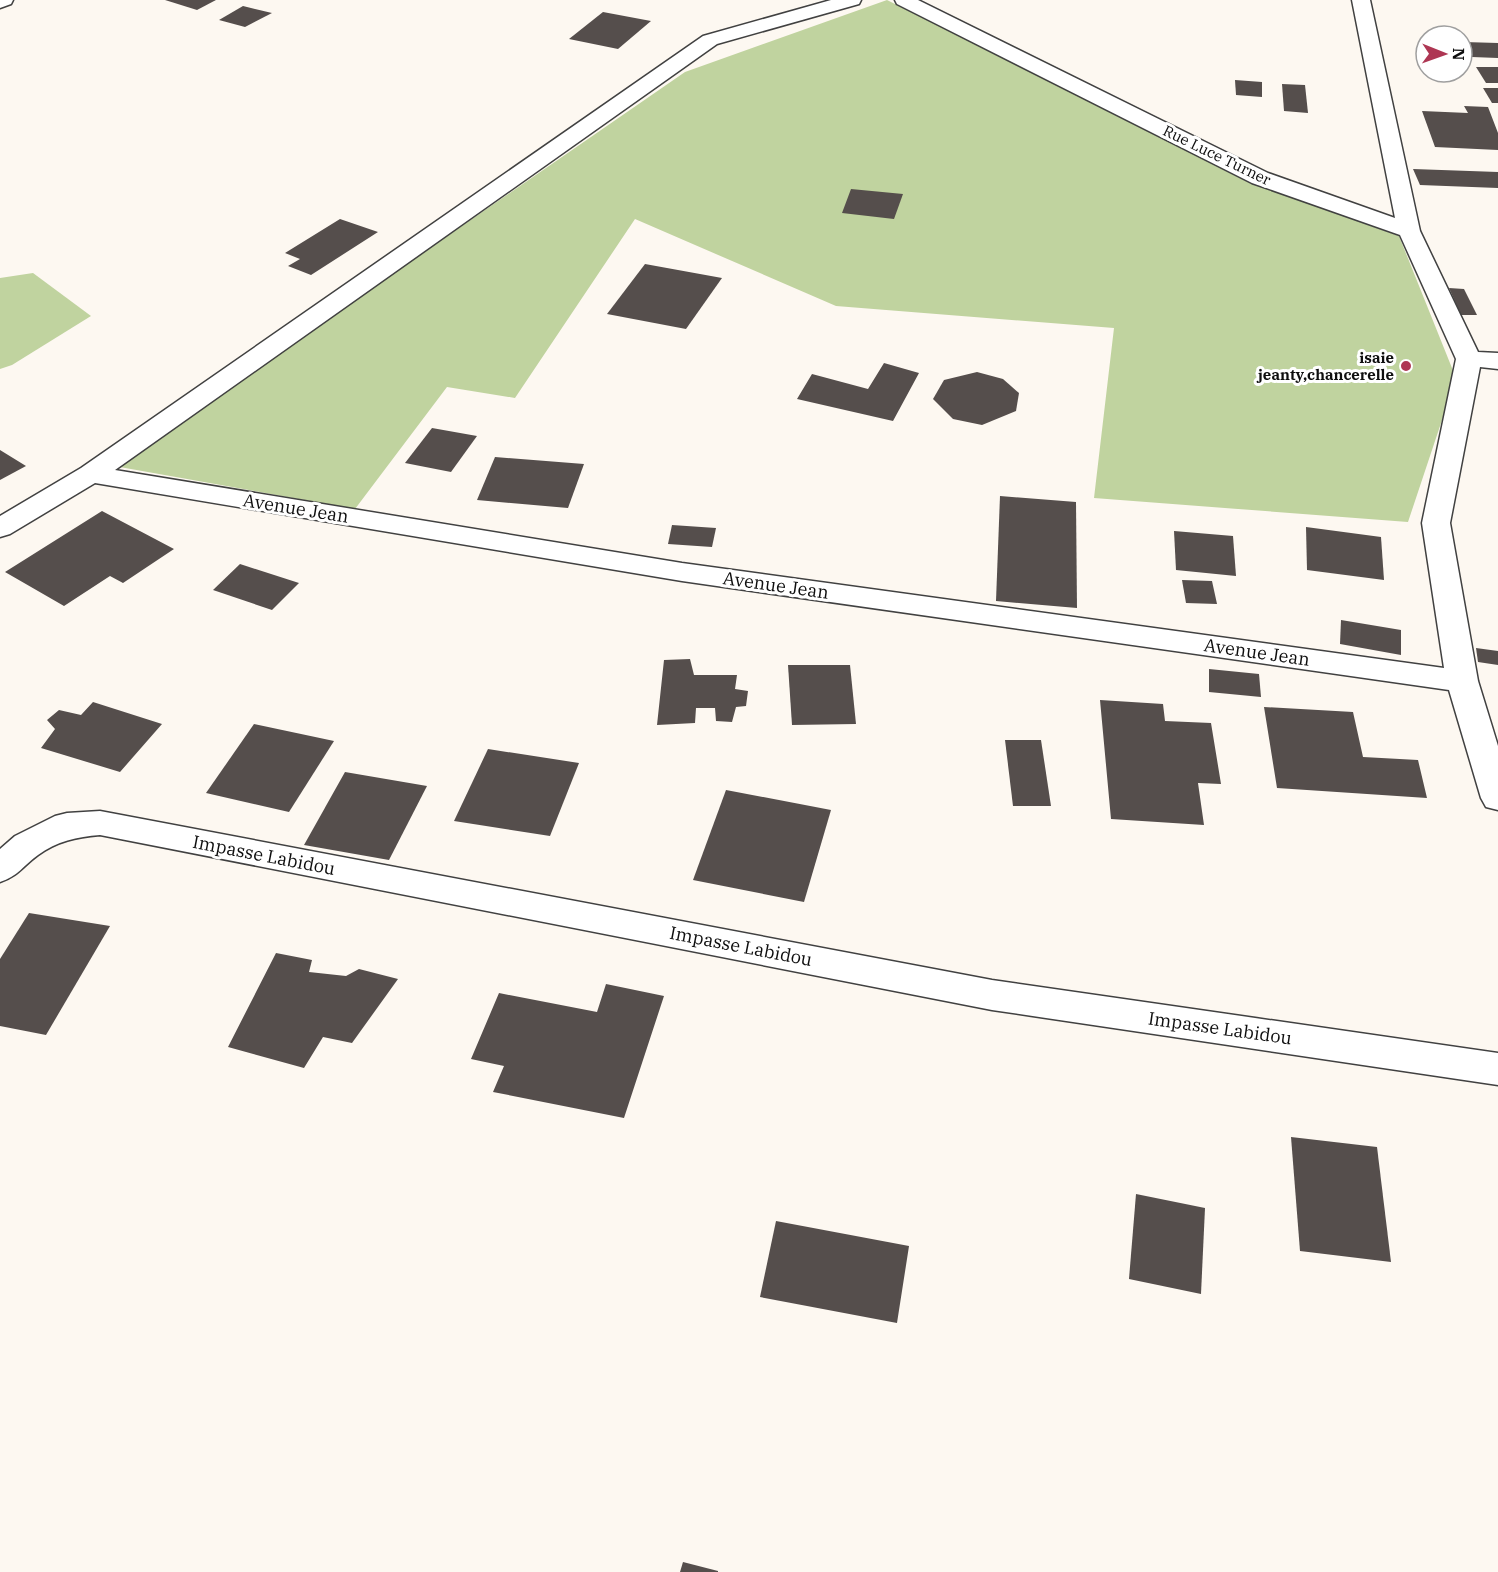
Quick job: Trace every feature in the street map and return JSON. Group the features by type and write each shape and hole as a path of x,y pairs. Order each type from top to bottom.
{"street":[{"path":"0,528 91,474 710,40 852,0"},
{"name":"Rue Luce Turner","path":"904,0 1260,178 1409,231"},
{"path":"1361,0 1409,231 1469,359 1436,523 1462,681 1498,798"},
{"path":"1469,359 1498,361"},
{"name":"Avenue Jean","path":"91,474 682,572 1462,681"},
{"name":"Impasse Labidou","path":"0,869 27,845 67,825 100,823 992,995 1498,1069"}],"green space":[{"path":"887,0 1255,184 1399,236 1456,378 1408,522 1094,498 1114,328 836,306 635,219 515,398 447,387 355,509 114,466 685,72"},
{"path":"33,273 91,316 12,365 0,369 0,278"}],"building":[{"path":"165,0 216,0 197,10"},
{"path":"243,6 272,13 245,27 219,20"},
{"path":"603,12 651,21 618,49 569,39"},
{"path":"1474,42 1498,43 1498,58 1474,57"},
{"path":"1476,67 1498,67 1498,83 1486,83"},
{"path":"1235,80 1262,82 1262,97 1236,95"},
{"path":"1282,84 1305,85 1308,113 1284,111"},
{"path":"1483,88 1498,88 1498,103 1492,103"},
{"path":"1464,106 1488,107 1498,133 1498,150 1435,147 1422,111 1468,113"},
{"path":"1413,169 1498,172 1498,188 1420,185"},
{"path":"851,189 903,194 894,219 842,213"},
{"path":"340,219 378,232 311,275 288,266 300,259 285,253"},
{"path":"645,264 722,278 686,329 607,314"},
{"path":"1449,288 1464,289 1477,315 1461,315"},
{"path":"884,363 919,373 893,421 797,399 812,374 868,389"},
{"path":"977,372 1003,379 1019,393 1016,411 982,425 953,419 933,399 944,380"},
{"path":"432,428 477,436 451,472 405,463"},
{"path":"0,450 26,466 0,480"},
{"path":"495,457 584,464 568,508 477,500"},
{"path":"1000,496 1076,502 1077,608 996,601"},
{"path":"102,511 174,549 123,583 110,576 64,606 5,572"},
{"path":"672,525 716,528 712,547 668,544"},
{"path":"1306,527 1381,537 1384,580 1307,570"},
{"path":"1174,531 1233,536 1236,576 1176,570"},
{"path":"240,564 299,583 272,610 213,590"},
{"path":"1182,580 1212,581 1217,604 1186,603"},
{"path":"1341,620 1401,630 1401,655 1340,644"},
{"path":"1476,648 1498,651 1498,665 1478,662"},
{"path":"690,659 694,675 737,675 735,689 748,691 746,706 736,707 732,722 716,721 715,708 696,708 695,723 657,725 664,660"},
{"path":"788,665 850,665 856,724 792,725"},
{"path":"1209,669 1259,674 1261,697 1209,692"},
{"path":"1100,700 1163,704 1165,721 1211,723 1221,784 1198,783 1204,825 1111,819"},
{"path":"93,702 162,724 120,772 41,748 55,729 47,720 59,710 81,715"},
{"path":"1264,707 1353,712 1363,757 1418,760 1427,798 1277,788"},
{"path":"254,724 334,741 289,812 206,793"},
{"path":"1005,740 1041,740 1051,806 1013,806"},
{"path":"488,749 579,763 550,836 454,821"},
{"path":"345,772 427,786 389,860 304,845"},
{"path":"726,790 831,810 804,902 693,880"},
{"path":"29,913 110,926 46,1035 0,1026 0,959"},
{"path":"276,953 312,960 309,972 346,976 359,969 398,979 352,1043 323,1037 304,1068 228,1047"},
{"path":"606,984 664,996 624,1118 493,1092 504,1066 471,1059 499,993 597,1012"},
{"path":"1291,1137 1377,1147 1391,1262 1300,1251"},
{"path":"1136,1194 1205,1208 1201,1294 1129,1279"},
{"path":"776,1221 909,1246 897,1323 760,1297"},
{"path":"683,1562 718,1571 718,1572 680,1572"}],"place":[{"name":"isaie jeanty,chancerelle","path":"1406,366"}]}
